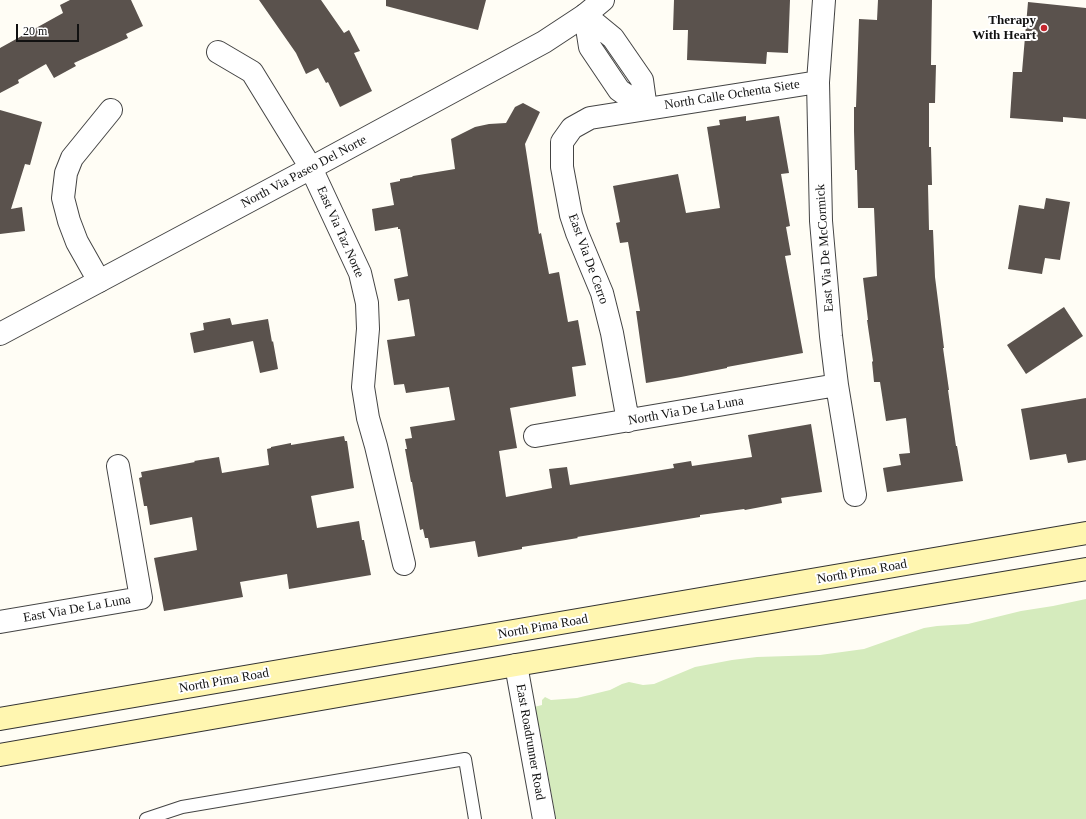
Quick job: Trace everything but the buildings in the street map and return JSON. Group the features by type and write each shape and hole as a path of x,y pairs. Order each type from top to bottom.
{"main road":[{"name":"North Pima Road","path":"0,719 1086,533"},
{"path":"0,755 516,665 1086,569"}],"street":[{"name":"North Via Paseo Del Norte","path":"0,334 544,42 585,15 603,0"},
{"name":"East Via De McCormick","path":"824,0 818,82 821,221 831,336 837,385 855,495"},
{"path":"585,15 590,47 620,90 646,109"},
{"name":"East Via Taz Norte","path":"218,52 252,72 311,168 360,273 367,303 368,329 364,387 368,418 404,564"},
{"name":"North Calle Ochenta Siete","path":"646,109 818,82"},
{"name":"East Via De Cerro","path":"628,420 612,333 602,292 571,215 562,167 562,142 572,128 590,118 646,109"},
{"path":"99,281 77,242 68,221 63,198 66,174 72,158 110,110"},
{"name":"North Via De La Luna","path":"535,436 837,385"},
{"name":"East Via De La Luna","path":"0,622 141,598 118,466"},
{"name":"East Roadrunner Road","path":"516,665 544,819"}],"lane":[{"path":"146,819 182,807 464,758 475,819"}],"green space":[{"path":"1086,599 1086,819 556,819 541,735 534,707 542,705 542,700 545,697 551,700 577,698 610,690 629,682 643,685 654,684 695,667 732,660 757,657 820,655 864,649 924,628 968,624 1021,611"}],"place":[{"name":"Therapy With Heart","path":"1044,28"}]}
